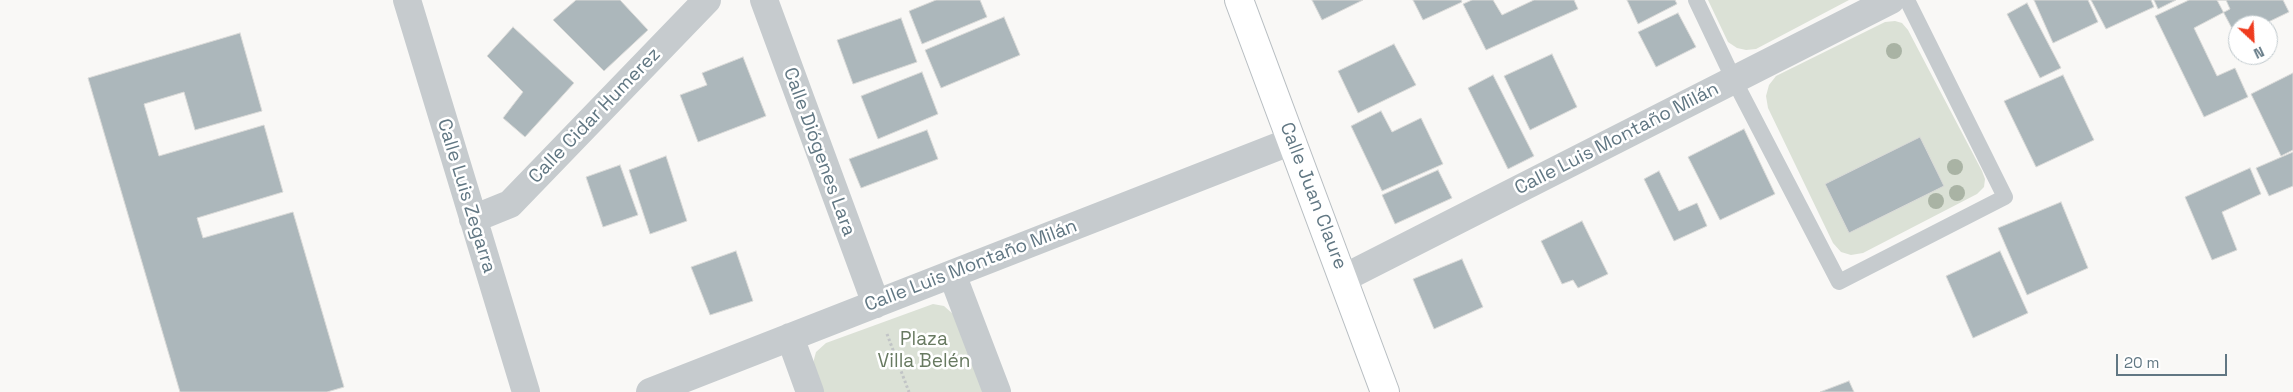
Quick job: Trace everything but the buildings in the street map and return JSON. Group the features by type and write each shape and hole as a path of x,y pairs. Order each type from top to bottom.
{"street":[{"name":"Calle Luis Zegarra","path":"407,0 526,392"},
{"name":"Calle Cidar Humerez","path":"473,219 510,204 707,0"},
{"name":"Calle Diógenes Lara","path":"764,0 880,316"},
{"name":"Calle Juan Claure","path":"1240,0 1385,392"},
{"name":"Calle Luis Montaño Milán","path":"1344,278 1891,0"},
{"name":"Calle Luis Montaño Milán","path":"650,392 790,338 880,316 952,274 1292,141"},
{"path":"952,274 997,392"},
{"path":"790,338 810,392"}],"lane":[{"path":"1696,0 1734,80 1839,282 2005,197 1907,0"}],"path":[{"path":"880,316 909,392"}],"green space":[{"path":"1708,0 1849,0 1756,49 1746,50 1737,48 1728,42"},
{"path":"1895,21 1902,23 1908,30 1982,171 1985,179 1984,187 1977,194 1863,253 1851,255 1841,252 1833,243 1768,108 1766,96 1769,85 1776,76 1885,22"},
{"name":"Plaza Villa Belén","path":"933,304 944,306 953,314 986,392 819,392 813,363 816,352 826,343"}]}
